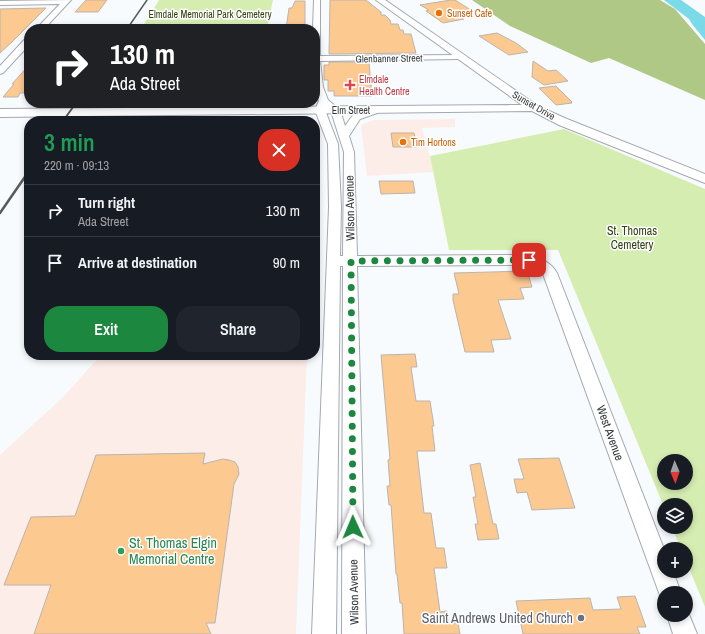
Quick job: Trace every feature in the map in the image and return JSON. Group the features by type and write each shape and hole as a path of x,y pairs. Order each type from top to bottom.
{"main road":[{"name":"Sunset Drive","path":"380,0 460,58 534,108 564,122 705,179"},
{"name":"Elm Street","path":"320,107 380,109 534,108"},
{"name":"Elm Street","path":"0,113 272,108"}],"street":[{"name":"Wilson Avenue","path":"317,0 317,24"},
{"path":"0,3 67,1"},
{"path":"45,24 67,1"},
{"path":"0,71 24,45"},
{"name":"Glenbanner Street","path":"320,59 460,58"},
{"name":"Wilson Avenue","path":"320,92 326,107 344,135 349,152 343,207 333,261 324,634"},
{"name":"Wilson Avenue","path":"326,107 351,261 354,634"},
{"path":"344,135 356,117 380,109"},
{"name":"West Avenue","path":"351,261 529,260 541,264 550,273 667,586"},
{"path":"333,261 351,261"},
{"path":"330,421 352,420"},
{"path":"681,622 685,634"}],"shaded area":[{"path":"455,119 455,127 422,128 434,172 367,176 361,125 374,120"},
{"path":"96,360 307,360 296,634 0,634 0,455 63,397"}],"green space":[{"name":"Elmdale Memorial Park Cemetery","path":"159,0 273,0 268,24 144,24"},
{"path":"472,0 660,0 675,9 705,44 705,100 609,58 591,63 510,26"},
{"name":"St. Thomas Cemetery","path":"564,129 705,189 705,607 693,578 693,542 678,542 675,534 693,534 693,498 660,498 558,250 449,250 430,156"}],"water":[{"path":"664,0 681,0 705,17 705,40 689,19"}],"building":[{"path":"86,0 107,0 98,12 75,12"},
{"path":"330,0 366,0 381,12 381,15 385,15 390,20 391,24 398,24 400,30 403,30 404,34 411,34 416,53 329,54"},
{"path":"455,0 471,10 454,13 464,19 443,23 426,11 429,10 420,5"},
{"path":"295,1 305,1 305,24 287,24 289,8 292,8"},
{"path":"46,8 30,24 24,24 24,30 0,53 0,9"},
{"path":"497,33 516,43 528,52 509,55 479,36"},
{"path":"533,61 548,71 556,70 568,81 544,85 532,77"},
{"name":"Elmdale Health Centre","path":"329,62 369,62 372,96 334,96 334,91 328,91 328,80 324,80 324,65 329,65"},
{"path":"24,71 24,93 20,93 18,97 3,97 14,84 12,84"},
{"path":"556,86 572,103 556,105 539,88"},
{"path":"391,133 414,133 417,147 393,147"},
{"path":"379,181 413,181 415,193 381,194"},
{"path":"527,271 532,287 520,288 524,299 498,300 511,339 491,340 494,352 465,352 453,300 453,294 459,294 454,273"},
{"path":"415,354 417,367 411,367 416,401 430,401 434,426 432,426 435,451 417,451 424,513 431,513 436,548 444,548 447,568 434,568 440,612 447,611 449,623 458,623 460,634 404,634 402,603 400,603 396,574 391,505 389,505 387,486 390,486 388,460 390,459 381,355"},
{"name":"St. Thomas Elgin Memorial Centre","path":"205,453 203,464 223,459 229,460 235,462 238,467 239,474 234,484 215,623 206,623 211,634 34,634 51,585 4,585 31,517 75,516 96,455"},
{"path":"559,458 575,508 532,510 527,492 517,493 514,479 524,479 518,459"},
{"path":"480,463 493,524 496,524 499,539 478,540 475,524 478,524 473,497 476,497 470,465"},
{"name":"Saint Andrews United Church","path":"635,596 646,627 637,627 640,634 523,634 516,601 590,598 593,610 621,609 617,597"}],"railway":[{"path":"130,24 147,0"},
{"path":"67,116 72,108"},
{"path":"0,213 24,178"}],"place":[{"name":"Sunset Cafe","path":"439,13"},
{"name":"Elmdale Health Centre","path":"350,85"},
{"name":"Tim Hortons","path":"403,142"},
{"name":"St. Thomas Elgin Memorial Centre","path":"121,551"},
{"name":"Saint Andrews United Church","path":"581,618"}],"route":[{"path":"353,527 351,261 529,260"}]}
